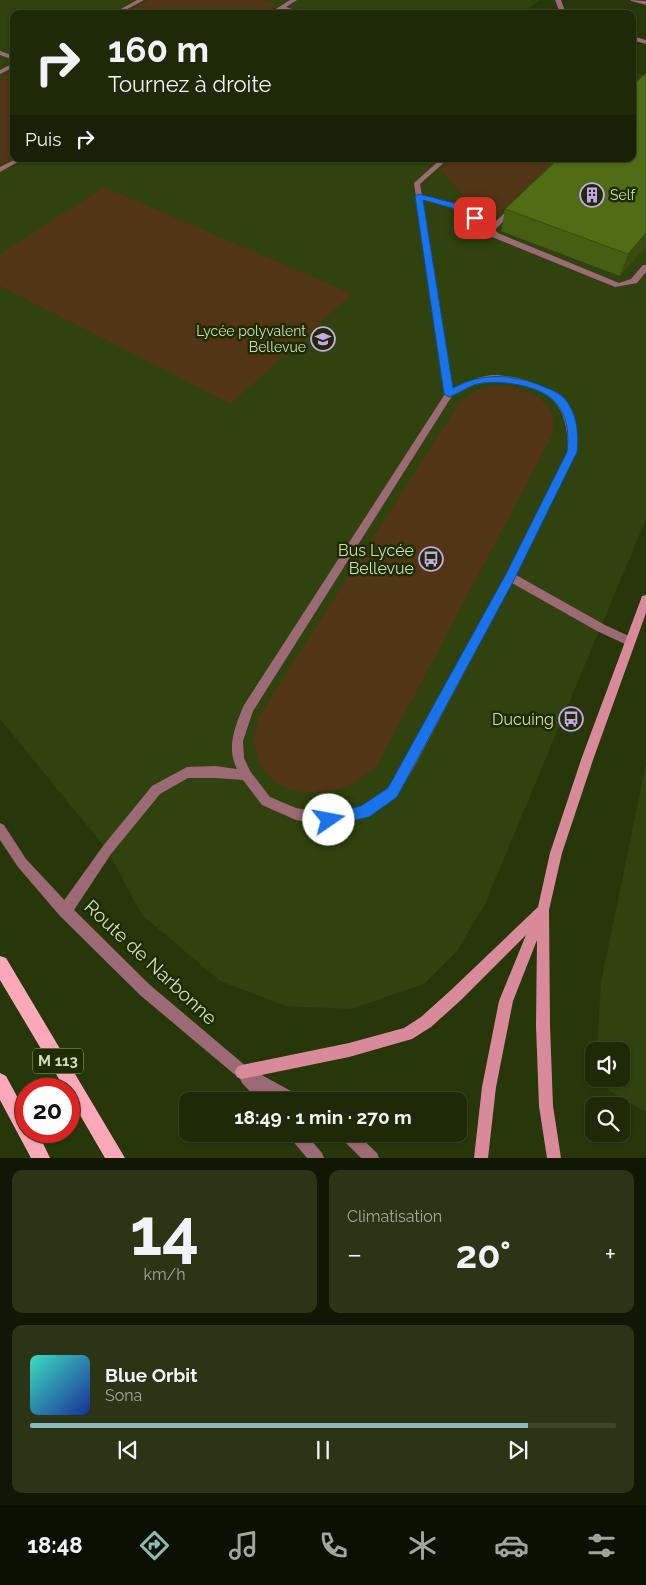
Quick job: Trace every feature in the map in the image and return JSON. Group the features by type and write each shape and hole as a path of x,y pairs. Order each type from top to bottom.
{"main road":[{"name":"M 113","path":"0,964 116,1158"},
{"path":"0,1082 15,1110"},
{"path":"33,1143 41,1158"}],"street":[{"path":"122,10 141,0"},
{"path":"277,10 294,0"},
{"path":"633,0 646,3"},
{"path":"282,7 292,10"},
{"path":"0,170 15,162"},
{"path":"442,162 417,183 449,394"},
{"path":"419,196 455,206 475,218 496,225"},
{"path":"516,205 491,230 495,235 618,285 634,281 646,267"},
{"path":"496,378 522,382 560,400 569,416 574,434 572,452 510,577 392,792 364,812 329,820 296,814 266,801 246,775 238,759 237,741 248,709 449,394 472,382 496,378"},
{"path":"510,577 601,628 629,641"},
{"path":"481,1158 489,1087 506,1001 544,908 556,853 629,641 646,599"},
{"path":"65,911 108,850 156,790 187,773 215,772 246,775"},
{"name":"Route de Narbonne","path":"0,829 22,863 65,911 145,990 242,1072 279,1092"},
{"path":"242,1072 349,1050 407,1034 426,1022 456,995 544,908"},
{"path":"544,908 543,1026 546,1106 554,1158"},
{"path":"242,1072 260,1092"},
{"path":"303,1142 317,1158"},
{"path":"355,1142 372,1158"}],"shaded area":[{"name":"Lycée polyvalent Bellevue","path":"0,0 540,0 527,10 10,10 10,162 636,162 636,73 646,76 646,519 484,906 456,952 424,984 351,1009 285,1006 220,981 142,915 107,850 0,719"},
{"path":"149,0 261,0 274,4 274,7 269,10 130,10"},
{"path":"10,73 10,159 0,165 0,78"},
{"path":"448,162 554,162 488,224 440,169"},
{"path":"104,187 352,294 231,404 0,286 0,254"},
{"path":"506,385 525,391 548,407 554,425 552,436 377,766 352,784 334,790 302,792 281,785 265,772 259,762 254,736 259,716 459,403 480,389"},
{"path":"646,764 646,1112 630,1103 630,1097 620,1097 608,1090 607,1087 630,1087 630,1042 598,1042 601,982"}],"building":[{"name":"Self","path":"646,73 646,233 628,254 505,209 555,162 636,162 636,82"}],"place":[{"name":"Self","path":"592,195"},
{"name":"Lycée polyvalent Bellevue","path":"323,339"},
{"name":"Bus Lycée Bellevue","path":"431,559"},
{"name":"Ducuing","path":"571,719"}],"route":[{"path":"329,820 364,812 392,792 409,765 510,577 572,452 574,434 569,416 560,400 546,392 522,382 496,378 472,382 449,394 419,196 455,206 475,218"}]}
